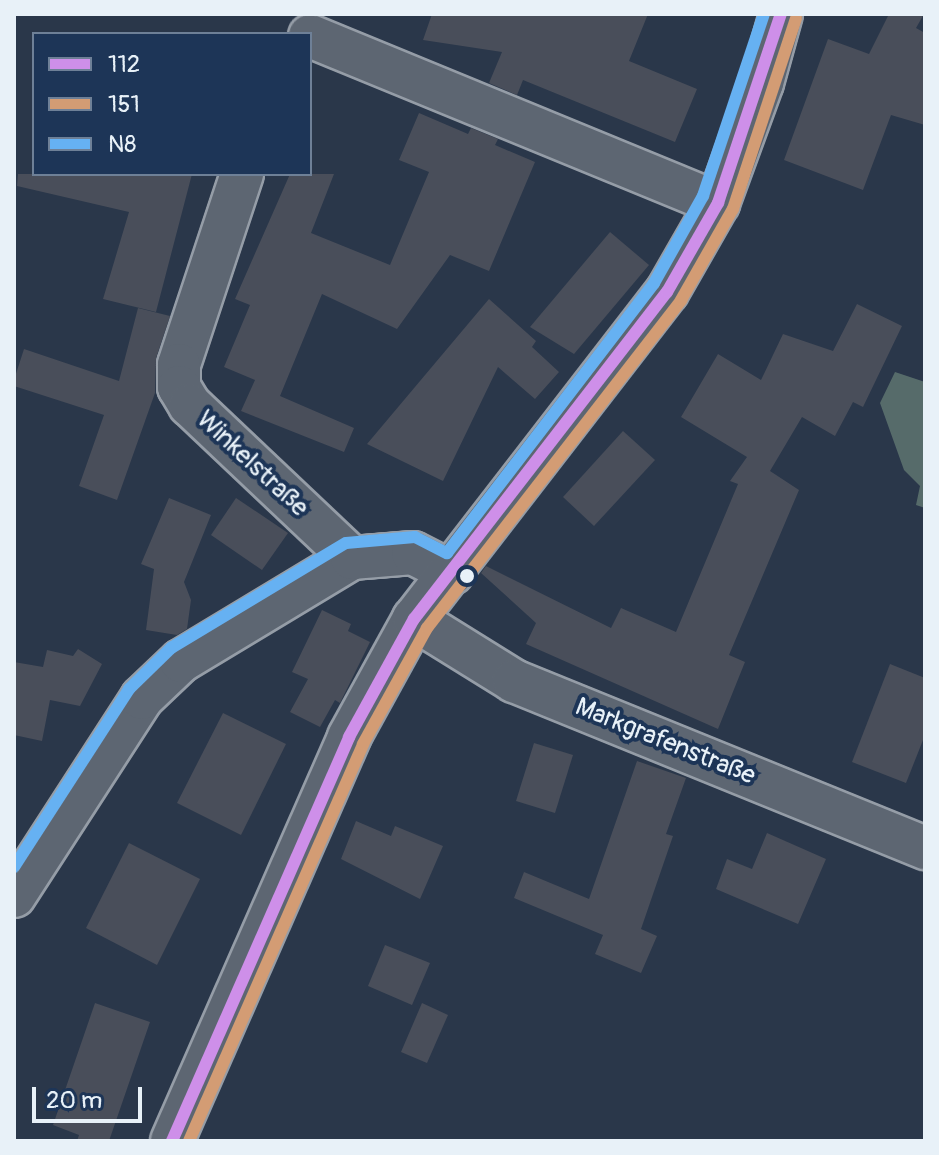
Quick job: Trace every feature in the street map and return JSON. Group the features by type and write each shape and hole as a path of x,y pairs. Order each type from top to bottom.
{"street":[{"path":"172,1141 349,737 414,619 667,292 718,203 762,83 781,14"},
{"path":"312,37 718,203"},
{"name":"Winkelstraße","path":"241,176 179,365 179,387 190,405 352,558"},
{"path":"14,896 142,698 181,661 352,558 413,553 452,573"},
{"name":"Markgrafenstraße","path":"414,619 514,681 925,848"}],"green space":[{"path":"895,372 925,382 925,508 916,505 920,486 904,470 880,403"}],"building":[{"path":"432,14 648,14 629,61 697,89 675,142 523,80 517,95 489,83 502,52 423,40"},
{"path":"889,14 924,14 916,28 925,33 925,125 891,115 863,190 784,160 828,39 869,54"},
{"path":"419,113 468,134 471,128 498,139 495,145 535,162 489,271 450,255 397,329 322,294 280,396 354,428 344,452 241,411 255,380 224,367 250,305 235,299 289,176 334,174 311,233 390,265 429,172 399,160"},
{"path":"18,174 191,176 156,312 103,299 129,212 17,186"},
{"path":"610,232 649,265 574,354 530,327"},
{"path":"489,299 536,341 532,347 559,372 535,399 498,367 443,481 367,444"},
{"path":"857,304 902,326 863,407 853,402 835,436 802,417 770,471 799,490 729,655 745,662 718,729 526,644 536,623 481,573 486,566 611,628 621,608 676,632 738,484 730,481 747,457 681,417 718,354 761,380 783,334 833,351"},
{"path":"138,308 170,316 156,358 155,393 117,500 79,486 104,415 14,386 14,380 24,349 119,381"},
{"path":"623,431 655,460 594,526 563,497"},
{"path":"169,498 211,515 184,582 191,600 187,629 177,635 146,630 154,569 141,564"},
{"path":"236,498 288,533 262,570 211,535"},
{"path":"322,610 351,624 348,631 370,642 340,703 335,700 320,727 290,712 308,679 292,672"},
{"path":"78,649 102,664 80,706 50,700 42,741 14,735 14,662 43,667 47,650 73,656"},
{"path":"890,664 925,678 925,735 906,783 852,762"},
{"path":"223,713 286,744 241,835 177,803"},
{"path":"534,743 573,755 555,813 516,801"},
{"path":"637,761 686,778 666,834 673,836 641,929 657,936 641,973 595,954 603,935 514,898 524,872 589,899"},
{"path":"356,821 391,836 395,826 443,846 420,899 341,859"},
{"path":"767,833 826,859 798,924 716,889 727,859 752,869"},
{"path":"129,843 200,879 157,965 86,928"},
{"path":"385,945 430,963 412,1005 368,986"},
{"path":"95,1003 150,1022 109,1141 77,1141 79,1135 53,1125"},
{"path":"422,1003 448,1015 427,1063 401,1052"}],"transit line":[{"name":"N8","path":"14,867 129,689 171,648 346,543 415,537 447,553 654,283 703,196 764,14"},
{"name":"112","path":"172,1141 349,737 414,619 667,292 718,203 781,14"},
{"name":"151","path":"189,1141 363,744 427,628 681,300 733,209 796,18"}]}
